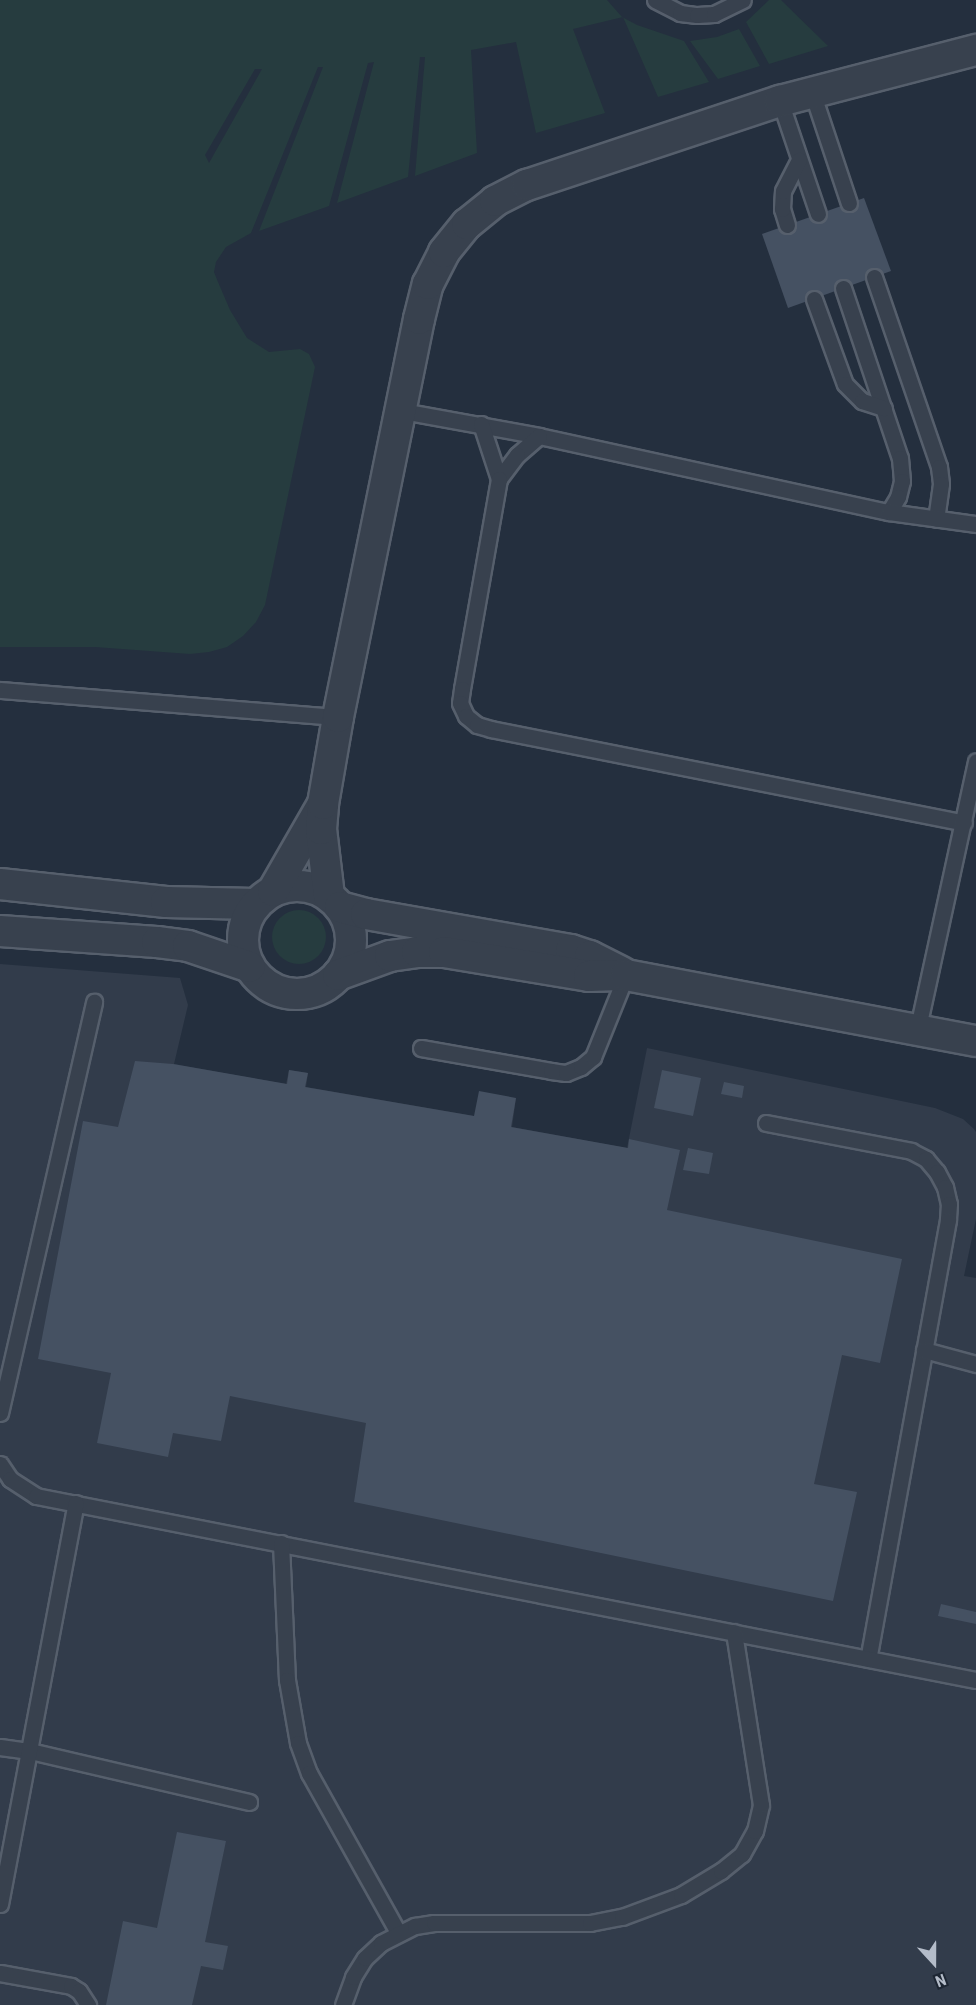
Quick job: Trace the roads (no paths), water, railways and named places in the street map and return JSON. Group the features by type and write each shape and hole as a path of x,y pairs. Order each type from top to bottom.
{"street":[{"path":"338,975 346,963 351,933 335,901 322,855 323,804 338,717 428,284 444,252 467,224 495,201 527,185 641,145 780,101 976,50"},
{"path":"323,804 243,928 244,955 250,967 259,979 284,993 299,994 314,991 338,975 390,956 417,952 444,952 589,976 626,975 917,1032 976,1041"},
{"path":"0,884 166,902 264,898 302,886 316,889 335,901 383,918 571,950 590,956 626,975"},
{"path":"0,931 168,943 219,955 250,967"}],"lane":[{"path":"656,0 680,13 697,15 714,14 743,0"},
{"path":"812,93 849,203"},
{"path":"780,101 818,214"},
{"path":"787,225 782,209 783,191 799,160"},
{"path":"874,277 939,467 941,492 936,519"},
{"path":"843,288 903,469 898,497 889,512"},
{"path":"814,299 845,384 862,401 884,408"},
{"path":"402,411 539,435 889,512 976,524"},
{"path":"481,424 499,479"},
{"path":"539,435 517,455 499,479 460,703 466,717 477,725 964,823"},
{"path":"0,690 338,717"},
{"path":"917,1032 976,761"},
{"path":"421,1048 566,1073 582,1067 593,1057 626,975"},
{"path":"0,1413 94,1002"},
{"path":"766,1123 895,1146 926,1159 937,1172 945,1187 948,1220 868,1659"},
{"path":"924,1350 976,1364"},
{"path":"0,1464 10,1479 22,1490 36,1496 976,1680"},
{"path":"0,1904 76,1503"},
{"path":"281,1543 287,1680 298,1743 314,1782 398,1932"},
{"path":"343,2005 353,1977 365,1958 398,1932 434,1923 569,1923 622,1917 681,1895 721,1871 742,1854 756,1831 760,1805 734,1632"},
{"path":"0,1747 30,1751 249,1802"},
{"path":"0,1973 71,1986 79,1990 88,2005"}]}
